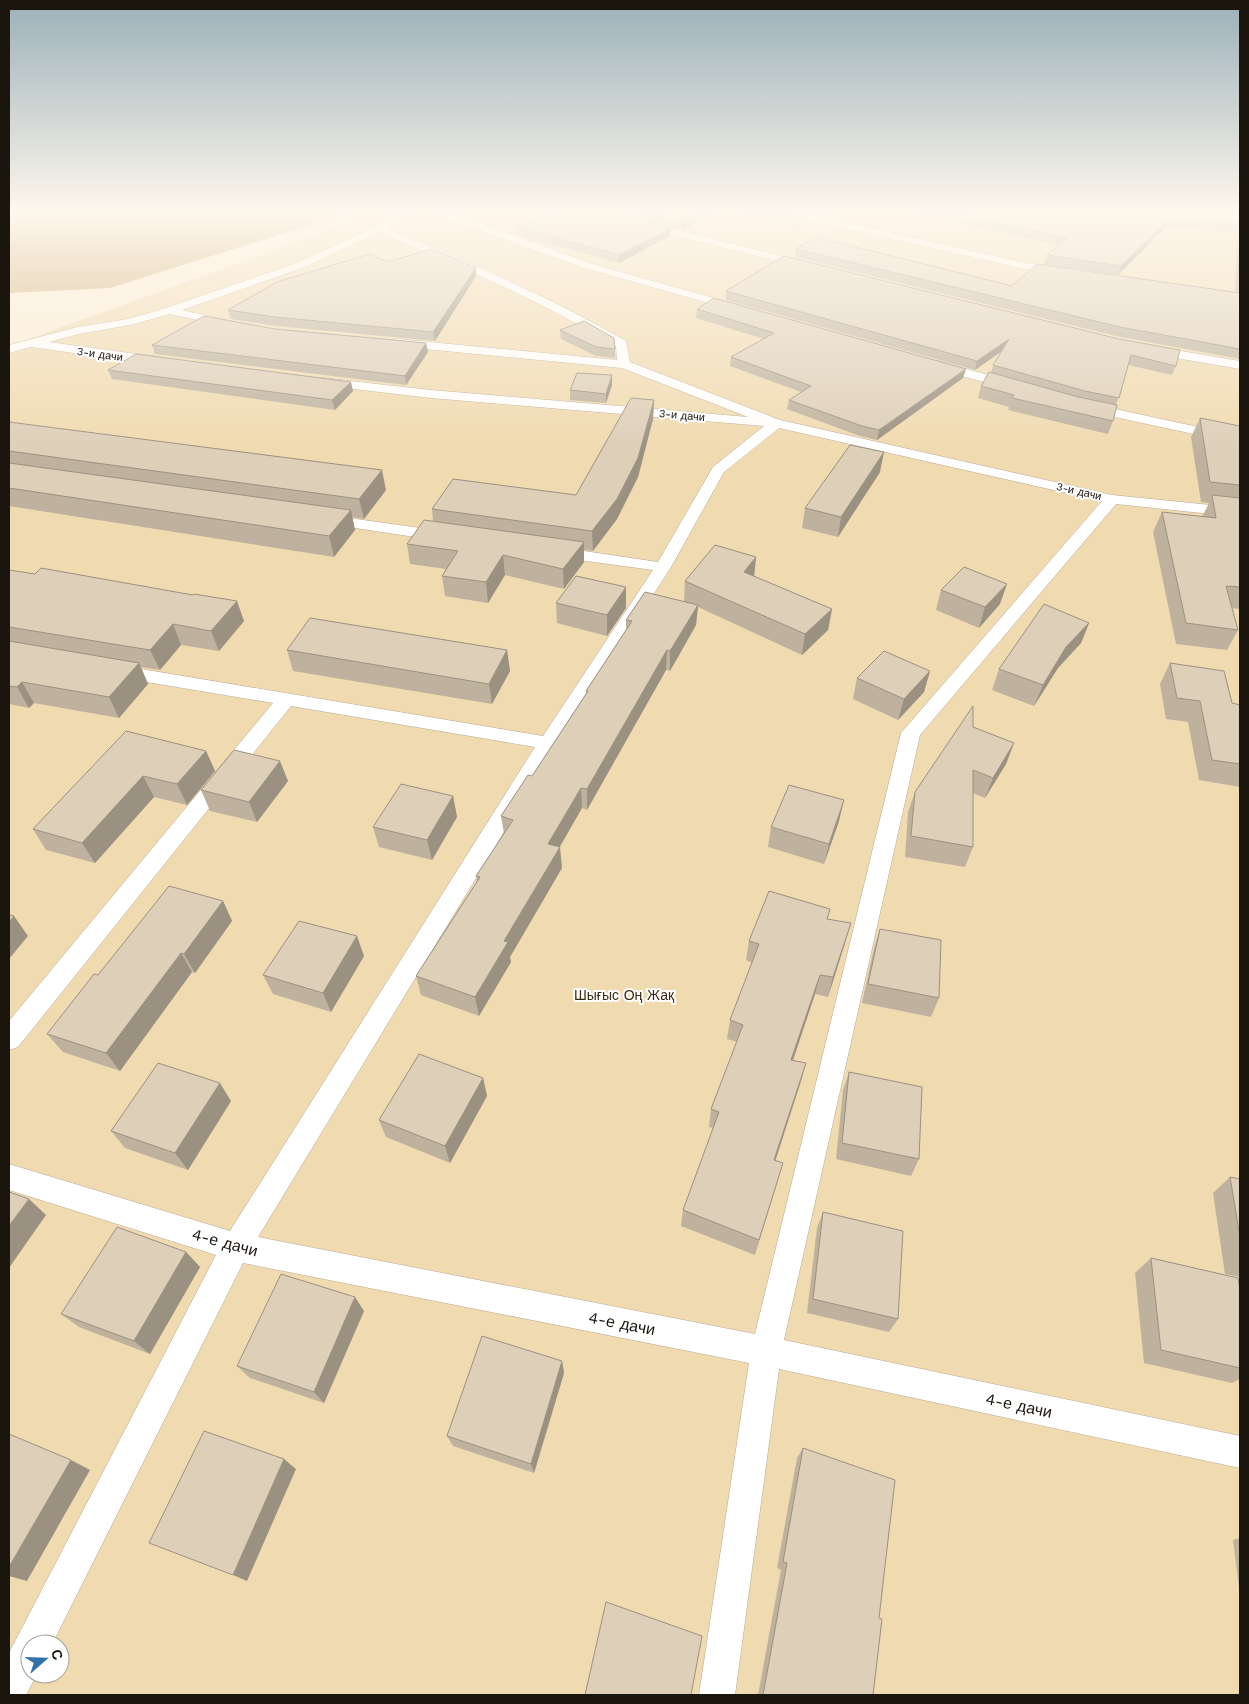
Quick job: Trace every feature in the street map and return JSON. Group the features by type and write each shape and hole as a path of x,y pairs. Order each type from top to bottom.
{"lane":[{"path":"9,349 78,331 130,322 220,293"},
{"path":"525,293 591,324 622,344 624,364"},
{"path":"681,293 753,313"},
{"path":"170,310 244,327"},
{"path":"38,1634 236,1247 548,743 663,567 718,470 776,423 624,364 382,342"},
{"name":"3-и дачи","path":"28,343 176,364"},
{"path":"1138,347 1240,365"},
{"path":"926,362 1022,389"},
{"name":"3-и дачи","path":"310,380 432,394 776,423 1112,498 1240,512"},
{"path":"1079,406 1240,440"},
{"path":"717,1695 766,1351 911,734 1112,498"},
{"path":"312,518 458,538"},
{"path":"546,551 663,567"},
{"path":"95,667 548,743"},
{"path":"9,1039 287,699"},
{"name":"4-е дачи","path":"9,1177 236,1247 766,1351 1240,1452"},
{"path":"9,1690 20,1669"}],"green space":[{"name":"Шығыс Оң Жақ","path":"157,293 1240,293 1240,1695 9,1695 9,346"}],"building":[{"path":"259,293 460,293 433,332 275,317 228,310"},
{"path":"731,293 931,293 1119,339 1180,350 1176,366 1131,355 1119,398 1085,391 993,365 1009,339 977,361"},
{"path":"977,293 1240,293 1240,349 1120,327"},
{"path":"714,298 966,369 879,430 862,426 789,400 811,386 731,357 774,333 697,309"},
{"path":"204,316 275,329 426,343 405,376 152,345"},
{"path":"584,321 614,338 615,349 596,347 560,330"},
{"path":"136,354 351,382 332,400 108,370"},
{"path":"989,372 1078,397 1117,405 1113,421 1012,398 1014,395 981,386"},
{"path":"577,373 612,375 606,394 570,390"},
{"path":"631,398 654,400 638,458 617,499 592,531 432,509 453,479 576,495"},
{"path":"1200,418 1240,426 1240,485 1210,482"},
{"path":"9,422 382,470 359,499 9,451"},
{"path":"850,445 884,452 841,517 805,508"},
{"path":"9,463 351,510 329,536 9,488"},
{"path":"1212,495 1240,498 1240,587 1226,586 1238,630 1186,623 1162,512 1216,518"},
{"path":"424,520 584,542 563,569 503,555 486,582 442,576 458,551 407,544"},
{"path":"715,545 756,557 744,572 832,609 805,634 685,581"},
{"path":"964,567 1007,584 985,607 941,590"},
{"path":"41,568 237,601 211,631 173,624 150,650 9,627 9,570 35,574"},
{"path":"576,576 626,587 607,615 556,603"},
{"path":"645,592 698,605 670,651 667,650 587,789 581,788 548,844 560,847 504,941 508,942 475,997 416,976 480,877 476,876 513,820 501,816 528,775 532,776 588,691 586,691 632,621 626,620"},
{"path":"1044,604 1089,623 1066,647 1043,685 999,669"},
{"path":"310,618 507,650 489,684 287,650"},
{"path":"9,641 139,663 109,697 22,682 17,687 9,686"},
{"path":"884,651 930,671 904,699 857,678"},
{"path":"1170,663 1224,671 1232,703 1240,705 1240,764 1212,760 1200,701 1177,698"},
{"path":"973,706 973,727 1014,743 993,778 973,770 973,847 911,836 915,792"},
{"path":"126,731 206,751 177,784 143,776 82,843 33,829"},
{"path":"234,750 280,761 249,802 201,790"},
{"path":"401,784 453,796 427,840 373,827"},
{"path":"789,785 844,800 829,844 771,827"},
{"path":"169,886 223,901 184,954 181,953 106,1053 47,1034 94,974 98,975"},
{"path":"769,891 830,909 827,919 851,923 833,977 820,975 791,1060 806,1063 774,1160 783,1163 759,1240 683,1210 719,1112 711,1109 743,1025 730,1020 759,944 749,941"},
{"path":"9,915 14,916 9,922"},
{"path":"299,921 357,936 323,993 263,975"},
{"path":"880,929 941,940 939,998 868,984"},
{"path":"419,1054 483,1078 445,1146 379,1120"},
{"path":"158,1063 220,1083 175,1153 111,1131"},
{"path":"849,1072 922,1087 919,1159 842,1143"},
{"path":"1230,1177 1240,1179 1240,1237"},
{"path":"9,1192 29,1199 9,1226"},
{"path":"823,1212 903,1231 898,1319 813,1299"},
{"path":"117,1227 186,1252 134,1341 61,1314"},
{"path":"1151,1258 1238,1278 1240,1291 1240,1368 1161,1350"},
{"path":"281,1274 355,1297 314,1392 237,1366"},
{"path":"482,1336 562,1361 531,1464 447,1436"},
{"path":"204,1431 284,1459 233,1575 149,1543"},
{"path":"9,1434 71,1460 9,1567"},
{"path":"803,1448 895,1480 879,1618 882,1619 873,1695 763,1695 787,1563 783,1562"},
{"path":"606,1602 702,1636 691,1695 585,1695"}]}
